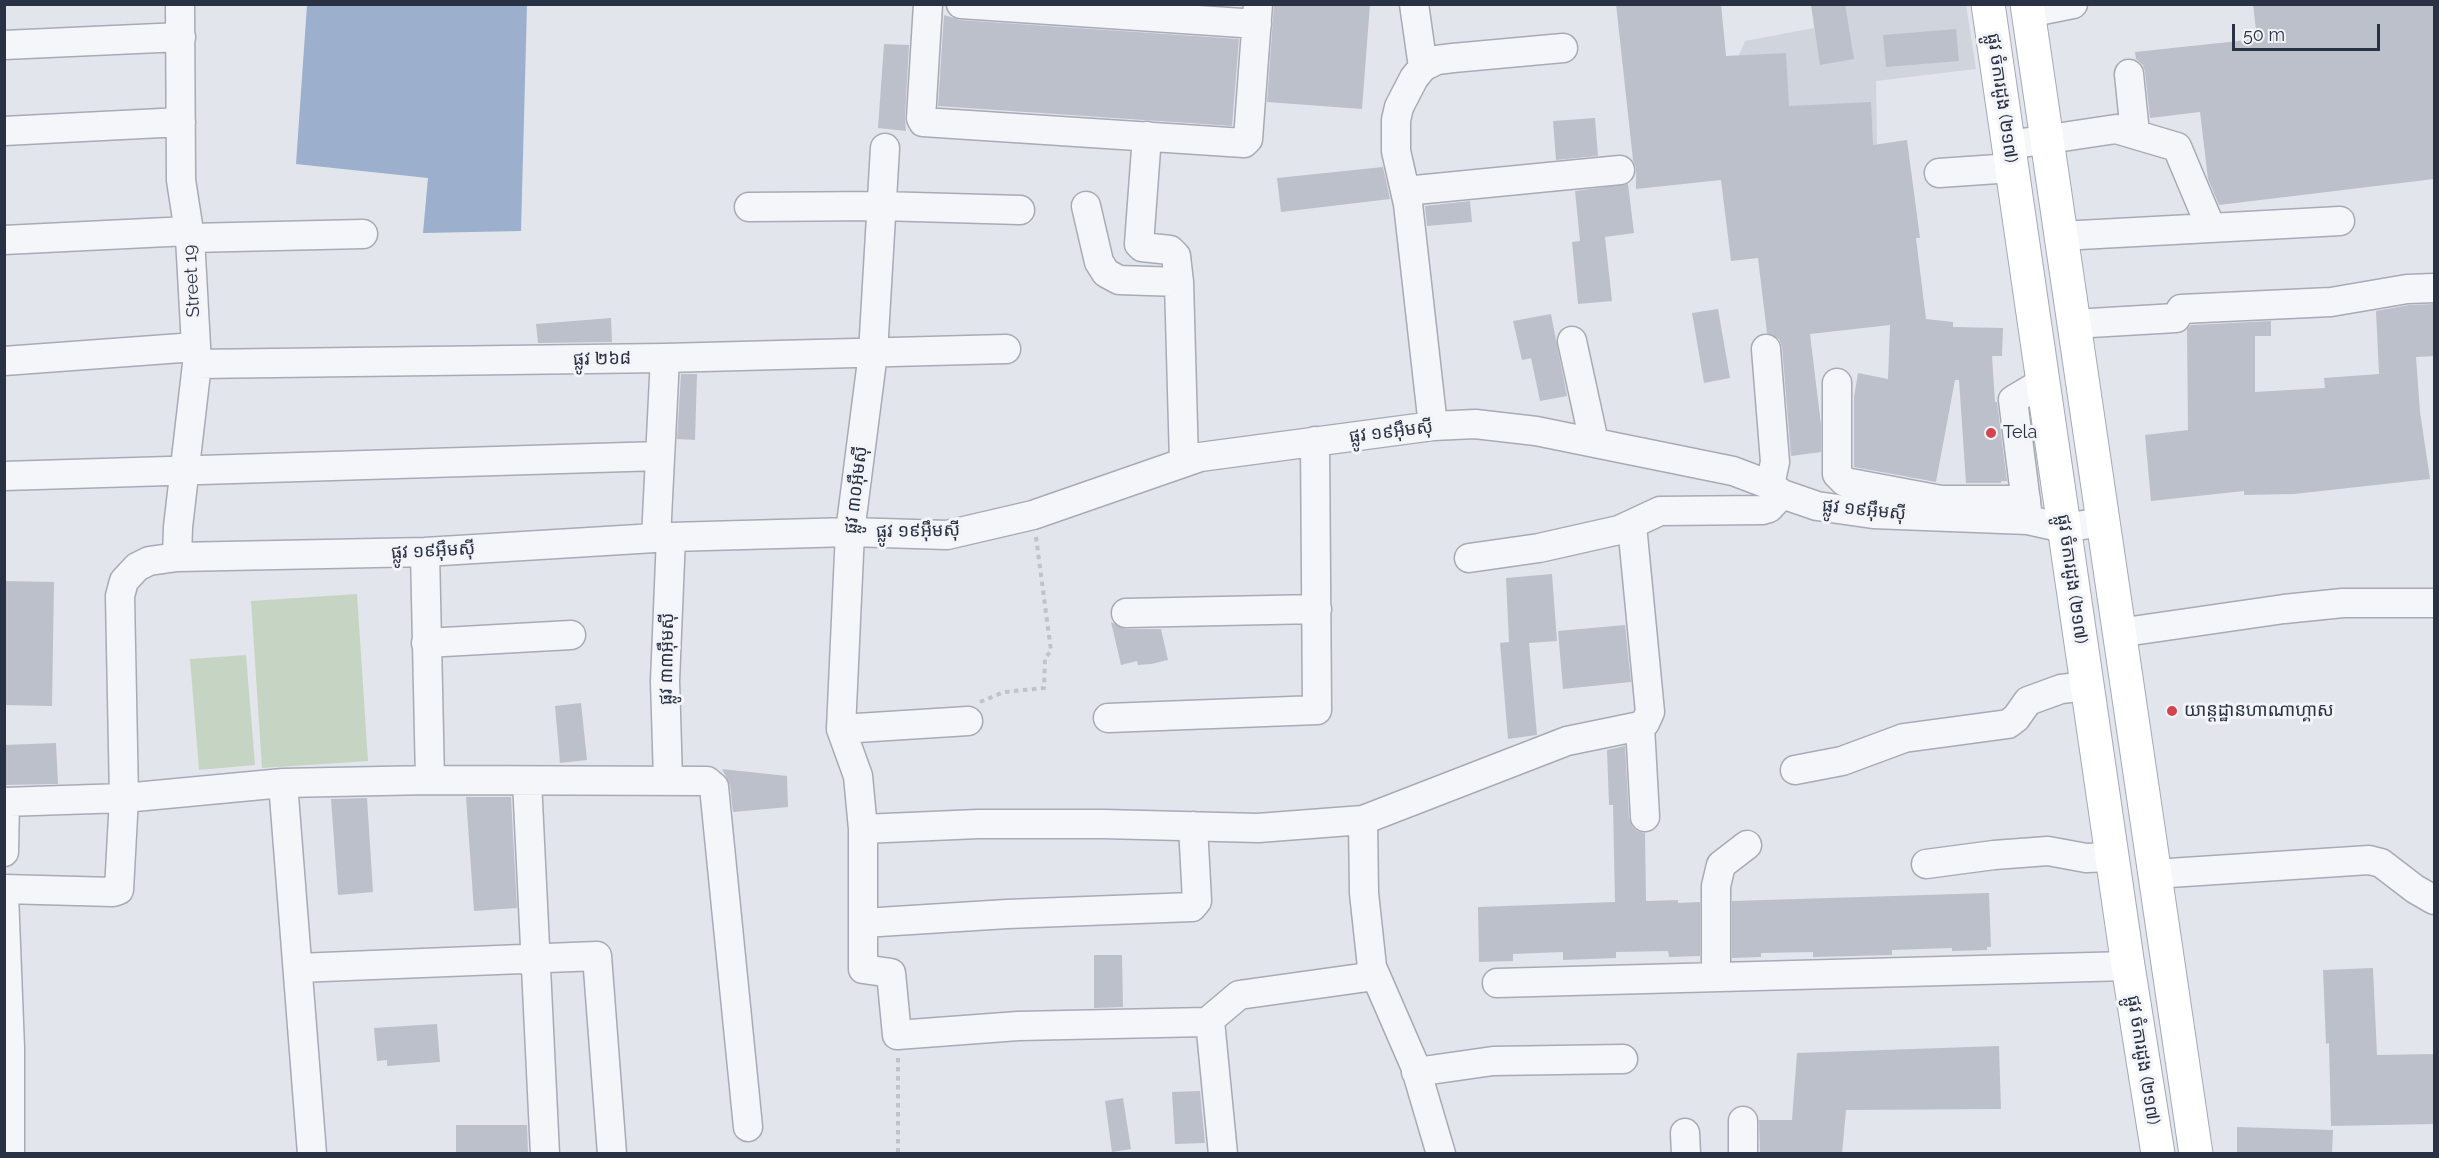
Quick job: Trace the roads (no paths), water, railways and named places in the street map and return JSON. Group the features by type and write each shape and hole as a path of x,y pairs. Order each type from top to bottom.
{"main road":[{"name":"ផ្លូវ ចំការដូង (២១៧)","path":"1989,4 2128,966 2158,1154"},
{"name":"ផ្លូវ ចំការដូង (២១៧)","path":"2028,9 2196,1154"}],"street":[{"name":"Street 19","path":"177,557 178,527 186,470 196,356 189,234 180,180 180,4"},
{"path":"928,4 921,121 1246,142 1248,139 1257,14 961,4"},
{"path":"1414,4 1422,67"},
{"path":"2028,9 2073,4"},
{"path":"4,45 181,37"},
{"path":"1433,426 1405,191 1396,151 1396,120 1405,93 1422,67 1437,60 1563,48"},
{"path":"2129,74 2135,133"},
{"path":"4,130 181,122"},
{"path":"1939,173 2011,157 2047,139 2116,129 2177,147 2211,228"},
{"path":"1147,136 1139,244 1142,247 1173,253 1179,282 1184,462"},
{"name":"ផ្លូវ ៣០អ៊ឹមស៊ី","path":"885,148 873,354 850,532 841,729 858,776 863,829 863,969 891,973 897,1035 1018,1026 1204,1023 1210,1021"},
{"path":"1405,191 1620,170"},
{"path":"749,207 880,206 1020,210"},
{"path":"1086,206 1099,262 1106,273 1119,280 1179,282"},
{"path":"2061,236 2340,221"},
{"path":"4,240 189,234 363,234"},
{"path":"2073,324 2176,318 2181,309 2331,302 2395,291 2434,288"},
{"path":"1572,341 1594,442"},
{"name":"ផ្លូវ ២៦៨","path":"4,361 196,356 665,358 1006,349"},
{"path":"1468,558 1539,548 1632,525 1660,511 1762,510 1769,508 1776,490 1766,349"},
{"name":"ផ្លូវ ៣៣អ៊ឹមស៊ី","path":"665,358 660,456 664,537 668,780"},
{"path":"1837,383 1837,474 1845,482 1941,500 2027,510 2013,400 2043,382"},
{"name":"ផ្លូវ ១៩អ៊ឹមស៊ី","path":"4,891 113,892 119,890 124,798 120,596 124,581 137,567 150,561 177,557 425,552 664,537 850,532 947,534 1033,515 1200,457 1433,426 1475,424 1506,426 1594,442 1733,471 1817,506 1873,514 2027,510 2064,528 2102,522"},
{"path":"1108,718 1317,710 1315,441"},
{"path":"4,476 660,456"},
{"path":"863,829 978,824 1258,828 1363,820 1567,741 1640,726 1648,718 1650,712 1632,525"},
{"path":"425,552 430,780"},
{"path":"2118,633 2284,609 2343,603 2434,603"},
{"path":"1126,613 1317,609"},
{"path":"426,643 571,635"},
{"path":"1795,770 1842,761 1904,738 2008,724 2016,718 2028,701 2061,689 2087,686"},
{"path":"841,729 968,721"},
{"path":"1640,726 1645,818"},
{"path":"4,852 5,802 124,798 283,783 430,780 707,781 714,787 748,1127"},
{"path":"527,781 545,1154"},
{"path":"283,783 312,1154"},
{"path":"1363,820 1364,893 1372,968 1416,1072 1441,1154"},
{"path":"863,923 1007,914 1192,907 1197,901 1193,826"},
{"path":"1716,977 1716,886 1721,865 1747,844"},
{"path":"1926,864 2048,851 2086,858 2112,857"},
{"path":"2154,874 2369,860 2381,863 2415,890 2434,900"},
{"path":"4,891 10,1048 10,1154"},
{"path":"298,968 597,956 612,1154"},
{"path":"1497,983 2128,966"},
{"path":"1216,1153 1210,1021 1239,995 1375,976"},
{"path":"1416,1072 1493,1061 1623,1059"},
{"path":"1743,1121 1743,1154"}],"water":[{"path":"307,5 527,5 521,231 423,233 428,178 296,164"}],"place":[{"name":"Tela","path":"1991,433"},
{"name":"យាន្ដដ្ឋានហាណាហ្គាស","path":"2172,711"}]}
